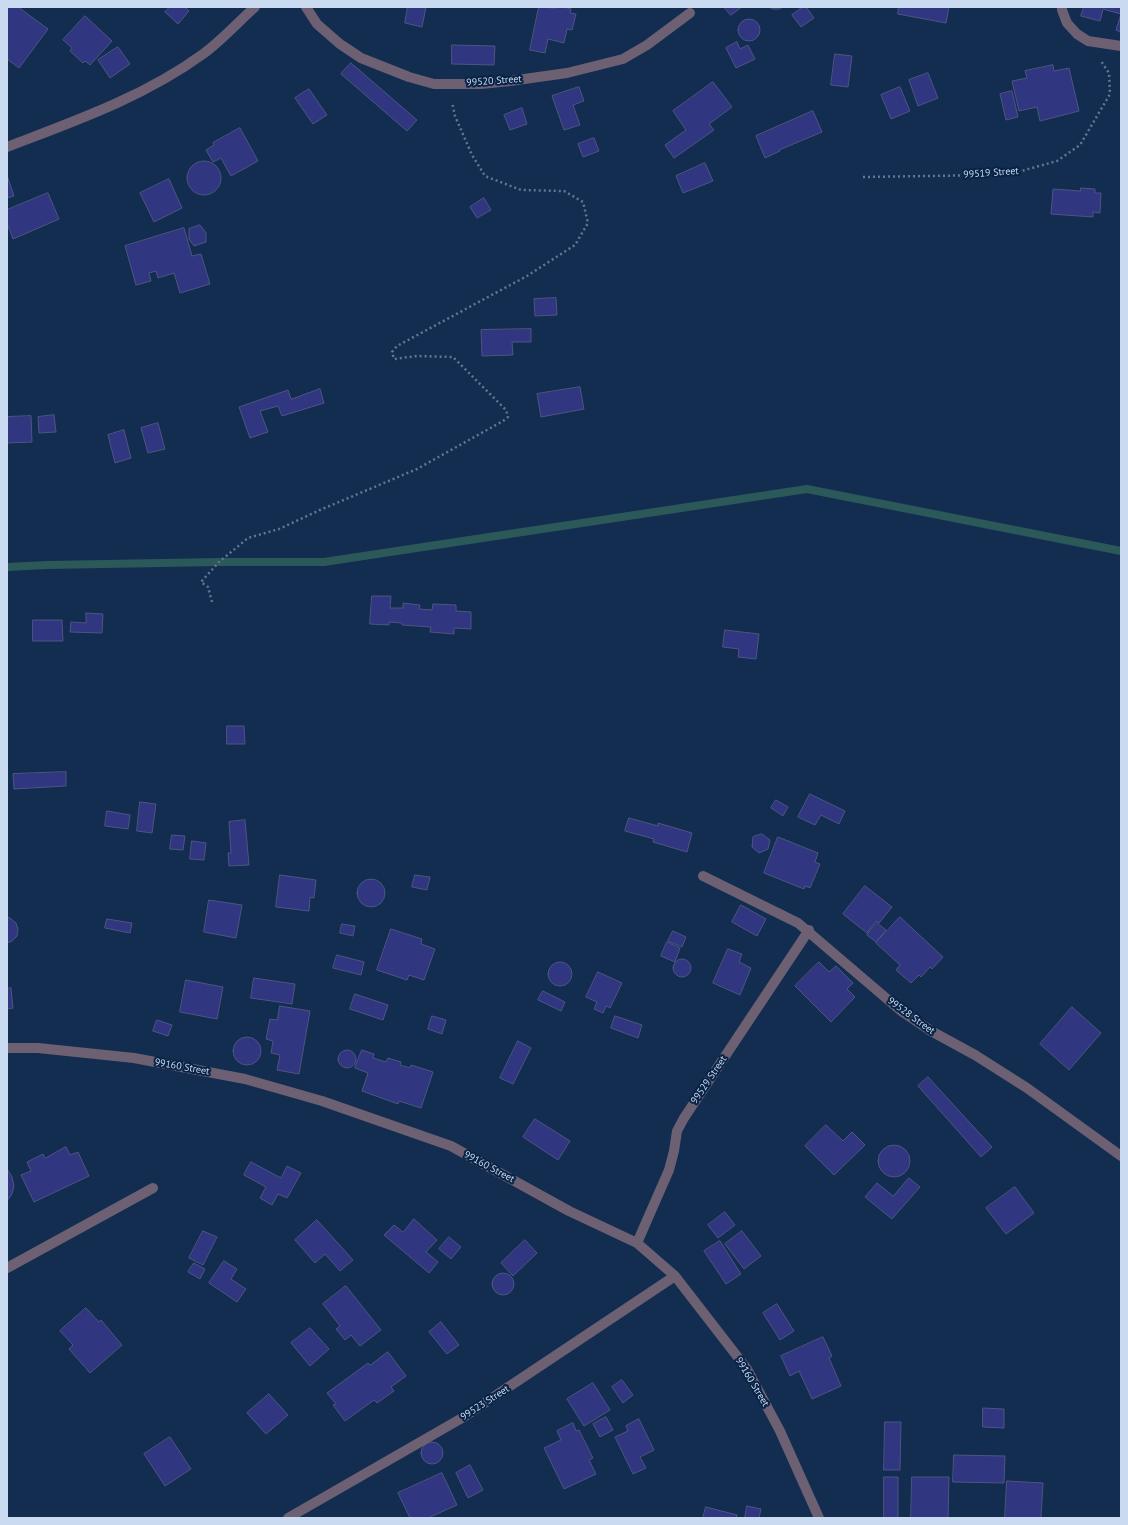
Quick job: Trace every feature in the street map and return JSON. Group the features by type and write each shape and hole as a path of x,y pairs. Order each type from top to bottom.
{"street":[{"path":"7,147 84,118 155,84 204,53 255,7"},
{"name":"99520 Street","path":"306,7 317,24 340,44 361,58 409,77 434,84 481,84 510,82 567,73 623,59 647,45 690,13"},
{"path":"1062,7 1067,23 1077,34 1088,41 1121,46"},
{"name":"99528 Street","path":"703,876 798,922 900,1010 931,1032 975,1055 1027,1088 1121,1156"},
{"name":"99529 Street","path":"637,1243 669,1170 677,1132 684,1118 809,930"},
{"name":"99160 Street","path":"7,1048 38,1048 134,1058 196,1068 245,1079 322,1101 450,1146 569,1211 637,1243 675,1276 747,1369 780,1431 819,1518"},
{"path":"7,1268 153,1188"},
{"name":"99523 Street","path":"288,1518 462,1418 675,1276"}],"path":[{"name":"99519 Street","path":"863,177 1011,173 1057,161 1080,145 1110,94 1108,73 1088,41"},
{"path":"212,602 208,587 202,582 219,562 248,538 279,529 417,469 508,417 506,410 453,356 417,356 394,359 392,352 397,346 527,276 575,245 588,223 584,202 564,191 521,190 485,176 472,155 455,116 447,84"}],"building":[{"path":"9,7 18,7 48,29 19,68 7,59 7,10"},
{"path":"170,7 185,7 189,11 178,24 165,12"},
{"path":"408,7 426,7 422,27 405,23"},
{"path":"539,7 564,7 571,9 570,13 576,14 572,30 567,29 564,43 548,39 545,53 530,50"},
{"path":"724,7 742,7 731,15"},
{"path":"769,7 783,7 773,9"},
{"path":"803,7 806,7 814,18 801,27 792,15"},
{"path":"899,7 949,7 946,23 898,14"},
{"path":"1084,7 1121,7 1121,14 1103,9 1100,21 1081,16"},
{"path":"1121,14 1121,32 1116,30"},
{"path":"85,16 112,41 90,65 85,61 83,63 70,51 72,48 63,40"},
{"path":"749,19 757,22 760,30 757,38 749,41 741,38 738,30 741,22"},
{"path":"737,42 740,49 748,45 755,59 736,68 726,48"},
{"path":"452,45 495,46 494,65 452,64"},
{"path":"118,47 130,64 110,78 98,60"},
{"path":"835,54 852,56 848,87 831,85"},
{"path":"351,63 417,120 407,131 341,74"},
{"path":"1053,65 1054,71 1069,68 1079,111 1040,121 1037,107 1019,111 1012,81 1027,78 1025,71"},
{"path":"928,73 938,98 918,106 909,80"},
{"path":"713,82 732,107 709,124 714,130 674,158 665,145 686,130 673,111"},
{"path":"579,87 584,101 573,105 580,125 564,130 552,96"},
{"path":"900,87 910,111 891,119 881,95"},
{"path":"309,89 327,115 313,124 295,98"},
{"path":"1012,91 1018,117 1006,120 1000,94"},
{"path":"522,108 527,124 510,130 504,115"},
{"path":"813,111 822,132 779,150 780,151 765,158 756,136"},
{"path":"240,128 258,161 231,176 221,158 213,162 206,150 214,145 213,143"},
{"path":"594,138 599,151 583,157 578,144"},
{"path":"201,161 207,161 216,166 220,172 220,184 216,190 207,195 201,195 192,190 187,181 187,175 192,166"},
{"path":"705,163 713,181 683,193 676,176"},
{"path":"7,175 14,196 7,198"},
{"path":"169,179 182,208 154,222 140,193"},
{"path":"1081,188 1095,189 1095,193 1101,193 1100,213 1093,212 1093,217 1051,214 1053,189 1080,191"},
{"path":"48,193 59,219 13,239 7,223 7,210"},
{"path":"484,198 491,210 477,218 470,207"},
{"path":"200,225 206,233 206,242 194,246 189,239 189,229"},
{"path":"184,228 192,256 201,254 210,284 180,293 174,273 158,278 156,271 149,273 151,281 136,285 125,246"},
{"path":"556,298 557,315 535,316 534,299"},
{"path":"531,329 531,342 512,342 513,355 482,356 481,330"},
{"path":"580,387 584,409 541,417 537,394"},
{"path":"320,389 324,403 282,416 278,406 260,411 268,432 250,438 239,407 288,390 291,399"},
{"path":"54,415 56,432 39,433 38,417"},
{"path":"31,416 32,442 7,443 7,417"},
{"path":"158,423 165,449 148,453 141,428"},
{"path":"124,430 131,458 115,463 108,435"},
{"path":"372,596 391,596 390,608 403,608 403,603 420,605 419,609 432,610 433,604 456,605 456,611 471,612 471,629 454,628 454,634 430,632 431,627 402,625 402,623 389,622 389,625 370,624"},
{"path":"86,613 103,614 102,633 70,632 71,622 86,623"},
{"path":"33,620 62,620 63,641 33,641"},
{"path":"725,630 759,634 756,659 738,657 739,649 723,647"},
{"path":"227,726 244,726 245,744 227,744"},
{"path":"66,772 66,786 14,789 13,774"},
{"path":"810,794 845,811 839,824 821,815 815,825 798,817"},
{"path":"776,800 788,807 783,816 771,808"},
{"path":"140,802 156,804 152,833 137,831"},
{"path":"107,811 130,815 128,829 105,826"},
{"path":"629,818 658,826 658,823 692,833 687,852 653,842 654,839 625,831"},
{"path":"245,820 249,865 229,866 228,853 231,853 229,822"},
{"path":"762,834 770,840 768,849 759,853 752,847 753,837"},
{"path":"172,835 185,836 183,850 170,849"},
{"path":"778,837 818,853 815,862 820,864 810,888 805,886 804,889 764,873"},
{"path":"192,841 206,843 204,860 190,859"},
{"path":"280,875 316,880 314,898 310,897 309,911 276,907"},
{"path":"415,875 430,877 427,890 412,887"},
{"path":"371,879 381,883 385,893 381,903 371,907 361,903 357,893 361,883"},
{"path":"865,886 892,907 879,923 876,921 867,933 843,914"},
{"path":"209,900 242,905 236,938 204,932"},
{"path":"741,905 766,919 757,936 732,922"},
{"path":"7,917 16,923 18,929 17,936 12,941 7,943"},
{"path":"900,917 943,957 932,969 930,967 921,977 919,975 911,983 896,970 900,965 876,943"},
{"path":"107,919 132,923 130,933 105,928"},
{"path":"877,923 886,930 876,942 867,935"},
{"path":"342,924 355,926 353,936 340,933"},
{"path":"391,929 422,939 421,944 435,949 424,980 409,975 407,980 377,970"},
{"path":"673,931 686,937 682,947 668,941"},
{"path":"667,942 680,948 675,962 661,956"},
{"path":"728,949 742,954 739,962 751,968 740,995 713,983"},
{"path":"337,955 364,962 361,975 333,968"},
{"path":"682,959 688,962 691,968 688,974 682,977 676,974 673,968 676,962"},
{"path":"560,962 568,966 572,974 568,982 560,986 552,982 548,974 552,966"},
{"path":"819,962 829,972 836,966 853,983 847,989 855,997 831,1022 795,986"},
{"path":"598,972 622,983 610,1008 606,1006 603,1013 594,1009 597,1002 586,997"},
{"path":"254,978 295,984 292,1004 251,998"},
{"path":"186,980 223,987 217,1019 180,1012"},
{"path":"11,988 13,1008 7,1009 7,989"},
{"path":"543,991 565,1002 561,1011 538,1000"},
{"path":"355,994 388,1005 383,1020 350,1009"},
{"path":"280,1006 310,1011 299,1074 277,1070 280,1055 271,1053 273,1041 266,1039 270,1019 277,1020"},
{"path":"1072,1007 1101,1033 1069,1070 1040,1044"},
{"path":"432,1016 446,1020 442,1034 428,1029"},
{"path":"615,1016 642,1025 638,1038 611,1028"},
{"path":"157,1020 172,1025 168,1036 153,1031"},
{"path":"247,1037 257,1041 261,1051 257,1061 247,1065 237,1061 233,1051 237,1041"},
{"path":"518,1041 531,1048 513,1084 500,1078"},
{"path":"347,1050 354,1052 356,1059 354,1066 347,1068 340,1066 338,1059 340,1052"},
{"path":"362,1050 374,1054 373,1058 386,1062 388,1058 401,1062 400,1065 410,1068 411,1065 433,1072 421,1108 399,1101 398,1104 362,1091 368,1073 355,1068"},
{"path":"928,1077 992,1147 981,1157 918,1086"},
{"path":"535,1119 570,1141 558,1160 523,1137"},
{"path":"826,1125 843,1141 852,1132 865,1145 834,1175 805,1146"},
{"path":"891,1145 897,1145 907,1152 910,1161 909,1167 903,1174 897,1177 891,1177 881,1170 878,1164 878,1158 885,1148"},
{"path":"66,1147 70,1155 78,1152 89,1176 34,1202 21,1175 31,1171 27,1162 43,1154 45,1158"},
{"path":"251,1162 281,1178 287,1166 301,1173 287,1198 278,1194 272,1205 260,1198 266,1187 244,1175"},
{"path":"7,1169 12,1177 14,1186 12,1194 7,1201"},
{"path":"909,1178 920,1187 892,1219 865,1197 877,1183 893,1196"},
{"path":"1015,1187 1034,1213 1006,1234 986,1208"},
{"path":"725,1212 735,1225 718,1238 708,1225"},
{"path":"414,1219 437,1240 426,1252 438,1262 429,1273 384,1235 394,1225 403,1232"},
{"path":"317,1220 353,1260 340,1271 325,1254 315,1263 295,1240"},
{"path":"203,1231 217,1237 203,1265 189,1258"},
{"path":"742,1231 761,1256 744,1269 725,1244"},
{"path":"449,1237 461,1247 451,1259 439,1249"},
{"path":"525,1240 537,1253 513,1276 501,1263"},
{"path":"720,1241 741,1274 726,1284 704,1251"},
{"path":"224,1261 237,1269 231,1279 246,1289 237,1302 209,1283"},
{"path":"194,1263 205,1269 200,1279 188,1272"},
{"path":"503,1273 511,1276 514,1284 511,1292 503,1295 495,1292 492,1284 495,1276"},
{"path":"346,1286 381,1330 360,1346 351,1335 345,1340 336,1329 340,1326 323,1304"},
{"path":"777,1304 794,1331 780,1340 763,1313"},
{"path":"86,1308 99,1322 101,1320 122,1345 90,1373 69,1349 73,1345 60,1331"},
{"path":"441,1322 459,1345 447,1354 429,1332"},
{"path":"310,1328 329,1349 310,1366 291,1343"},
{"path":"823,1337 832,1356 829,1358 841,1386 812,1399 799,1371 790,1376 781,1356"},
{"path":"388,1352 406,1376 391,1387 394,1391 377,1403 374,1400 345,1421 333,1405 336,1404 327,1393 368,1363 370,1365"},
{"path":"622,1380 633,1395 623,1403 612,1387"},
{"path":"593,1383 610,1410 584,1426 567,1399"},
{"path":"269,1394 288,1415 266,1434 247,1413"},
{"path":"983,1408 1004,1409 1004,1428 983,1427"},
{"path":"606,1417 613,1430 600,1437 593,1424"},
{"path":"639,1419 654,1450 640,1457 646,1468 633,1474 615,1437 628,1431 626,1426"},
{"path":"885,1422 901,1422 900,1470 884,1470"},
{"path":"573,1423 576,1431 579,1430 593,1458 589,1460 596,1474 564,1489 544,1448 561,1440 557,1431"},
{"path":"170,1437 191,1469 165,1486 144,1454"},
{"path":"432,1442 440,1445 443,1453 440,1461 432,1464 424,1461 421,1453 424,1445"},
{"path":"954,1455 1005,1456 1004,1483 953,1482"},
{"path":"470,1465 483,1490 468,1498 456,1473"},
{"path":"442,1473 457,1505 428,1518 410,1518 398,1493"},
{"path":"884,1477 898,1477 898,1518 884,1518"},
{"path":"912,1477 949,1477 948,1518 911,1518"},
{"path":"1007,1481 1043,1483 1041,1518 1005,1518"},
{"path":"747,1506 761,1509 759,1518 745,1518"},
{"path":"706,1507 737,1515 736,1518 703,1518"}],"waterway":[{"path":"7,567 219,562 324,562 807,489 1121,551"}]}
